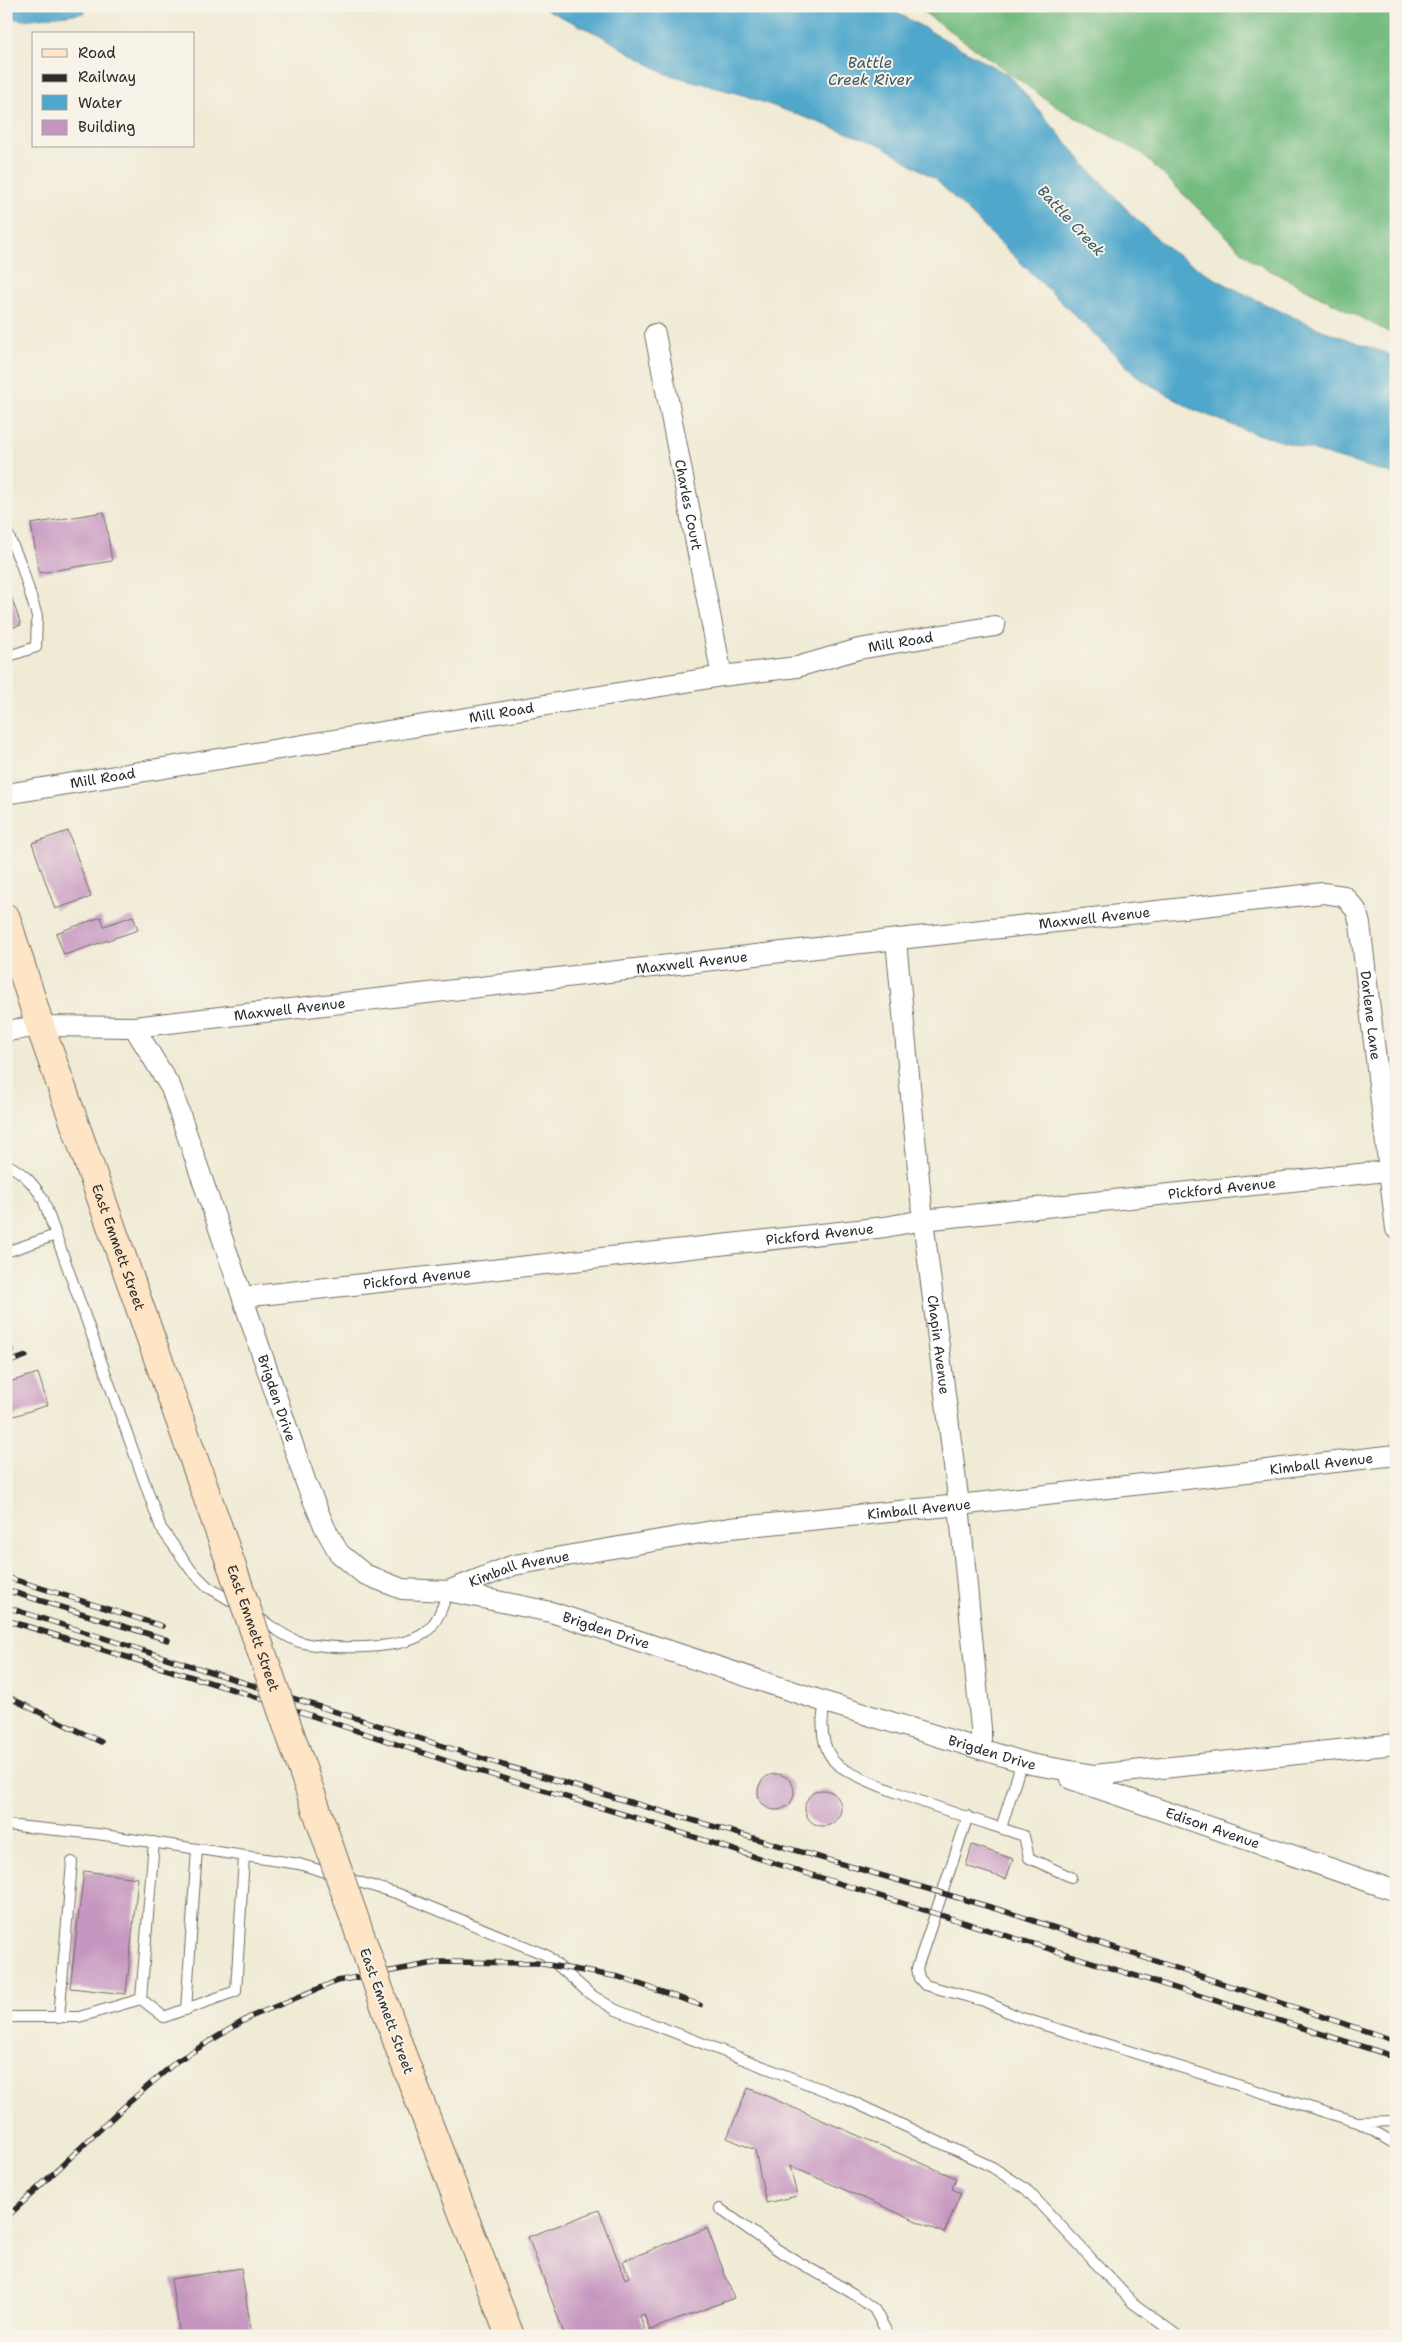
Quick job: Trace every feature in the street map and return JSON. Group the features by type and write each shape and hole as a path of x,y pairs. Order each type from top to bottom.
{"street":[{"name":"Charles Court","path":"655,334 722,676"},
{"name":"Mill Road","path":"6,794 722,676 797,667 859,649 995,626"},
{"name":"Maxwell Avenue","path":"6,1031 40,1026 134,1027 834,946 1323,893 1344,896"},
{"name":"Darlene Lane","path":"1344,896 1356,910 1360,924 1392,1170 1396,1229"},
{"name":"East Emmett Street","path":"6,918 40,1026 225,1547 402,2055 510,2336"},
{"name":"Chapin Avenue","path":"896,940 923,1220 959,1505 981,1728 981,1748"},
{"name":"Brigden Drive","path":"134,1027 172,1088 306,1483 338,1553 364,1574 402,1589 448,1591 560,1615 825,1702 1026,1762 1094,1775 1396,1744"},
{"name":"Pickford Avenue","path":"243,1297 885,1227 923,1220 1392,1170"},
{"name":"Kimball Avenue","path":"448,1591 514,1565 730,1528 959,1505 1396,1455"},
{"name":"Edison Avenue","path":"1026,1762 1396,1891"}],"lane":[{"path":"6,530 21,564 37,616 36,647 6,657"},
{"path":"6,1164 21,1171 35,1185 43,1199 162,1528 191,1570 208,1586 302,1643 363,1648 416,1638 426,1633 441,1612 448,1591"},
{"path":"6,1252 56,1236"},
{"path":"825,1702 822,1728 826,1745 833,1760 846,1772 1024,1836 1029,1858 1070,1877"},
{"path":"1001,1828 1026,1762"},
{"path":"968,1816 918,1968 919,1978 925,1985 984,2001 1019,2017 1358,2122 1396,2144"},
{"path":"6,1826 97,1834 299,1864 399,1894 532,1948 560,1966 590,1994 616,2010 847,2099 992,2166 1026,2190 1133,2303 1178,2336"},
{"path":"141,1999 154,1842"},
{"path":"186,2010 196,1849"},
{"path":"141,1999 164,2017 236,1991 244,1856"},
{"path":"59,2018 72,1862"},
{"path":"6,2017 79,2017 141,1999"},
{"path":"1358,2122 1396,2122"},
{"path":"720,2209 778,2250 852,2293 874,2309 889,2336"}],"green space":[{"path":"915,6 1396,6 1396,336 1252,261 1140,152 1057,107"}],"water":[{"path":"6,6 89,6 84,13 23,20 6,17"},
{"name":"Battle Creek River","path":"543,6 885,6 1010,76 1086,166 1132,215 1172,252 1221,282 1267,305 1322,330 1396,357 1396,475 1250,432 1192,409 1139,378 935,179 881,145 743,95 664,73 600,35 549,11"}],"building":[{"path":"104,512 112,561 39,573 31,524"},
{"path":"6,582 21,625 6,629"},
{"path":"68,831 91,897 55,909 32,843"},
{"path":"133,916 138,930 64,955 56,933 101,917 104,926"},
{"path":"6,1328 14,1351 6,1354"},
{"path":"38,1373 48,1405 8,1418 6,1383"},
{"path":"776,1774 783,1775 789,1779 793,1785 793,1799 789,1805 783,1809 776,1810 769,1809 763,1805 759,1799 758,1792 759,1785 763,1779 769,1775"},
{"path":"823,1790 830,1791 836,1795 840,1801 840,1815 836,1821 830,1825 823,1826 816,1825 810,1821 806,1815 805,1808 806,1801 810,1795 816,1791"},
{"path":"972,1845 1013,1859 1006,1879 966,1866"},
{"path":"84,1871 138,1878 126,1994 70,1988"},
{"path":"748,2088 956,2178 952,2189 961,2193 944,2233 790,2166 797,2196 766,2203 755,2150 727,2138"},
{"path":"599,2210 625,2279 629,2277 623,2261 707,2228 734,2298 650,2330 644,2314 640,2316 647,2336 565,2336 528,2237"},
{"path":"241,2268 252,2336 180,2336 171,2279"}],"railway":[{"path":"6,1363 26,1356"},
{"path":"6,1577 162,1626"},
{"path":"6,1590 168,1640"},
{"path":"6,1607 503,1765 1007,1912 1396,2041"},
{"path":"6,1620 244,1693 453,1763 639,1819 780,1865 1396,2057"},
{"path":"6,1696 101,1742"},
{"path":"6,2218 125,2106 177,2061 250,2017 337,1981 440,1962 537,1963 619,1977 700,2005"}],"water label":[{"name":"Battle Creek","path":"1071,221"}]}
